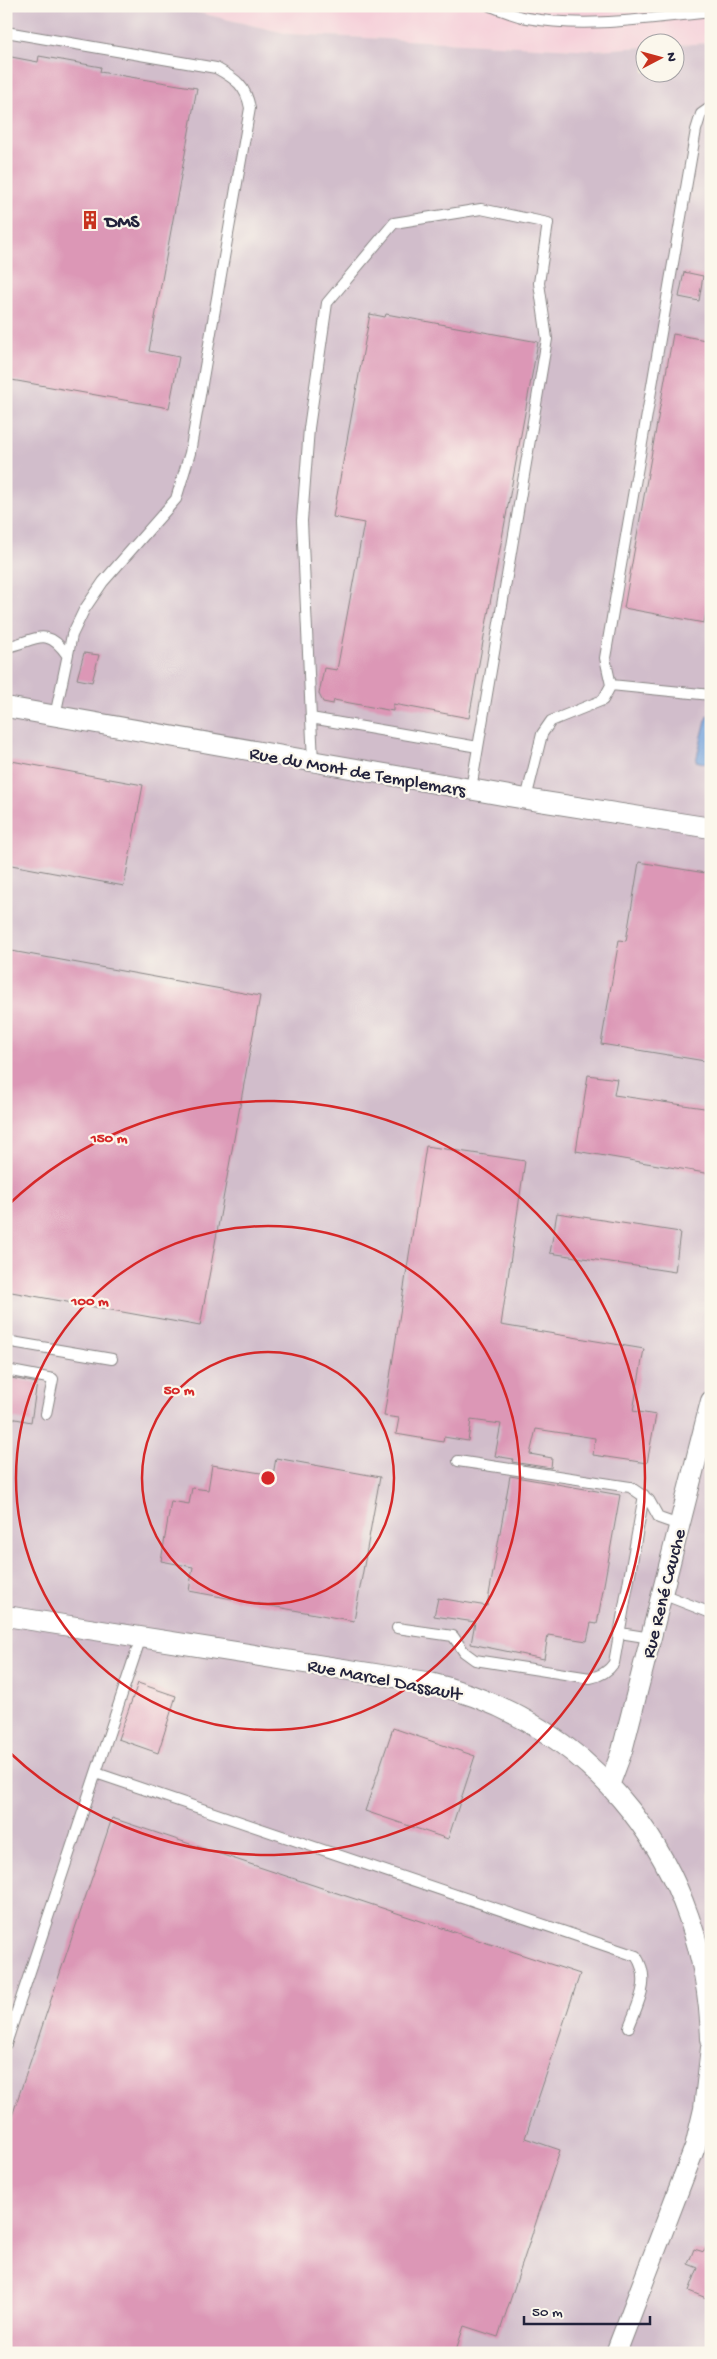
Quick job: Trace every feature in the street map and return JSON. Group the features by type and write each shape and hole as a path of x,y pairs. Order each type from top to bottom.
{"street":[{"name":"Rue du Mont de Templemars","path":"6,707 526,799 711,828"},
{"name":"Rue René Cauche","path":"610,1784 622,1751 711,1401"},
{"name":"Rue Marcel Dassault","path":"6,1616 405,1678 462,1691 507,1710 538,1727 569,1748 610,1784 636,1816 657,1848 685,1906 704,1967 711,2039"},
{"path":"616,2353 695,2147 704,2109 711,2048"}],"lane":[{"path":"490,6 524,18 602,23 711,12"},
{"path":"6,32 216,68 232,77 248,93 250,108 190,454 176,499 103,582 84,610 72,635 55,716"},
{"path":"526,799 542,734 551,721 603,700 610,685 605,658 684,198 698,122 701,114 711,107"},
{"path":"313,762 302,521 309,428 327,303 394,223 481,209 548,223 539,283 548,339 471,789"},
{"path":"6,647 31,638 51,637 60,644 67,655"},
{"path":"610,685 711,695"},
{"path":"311,718 478,747"},
{"path":"6,1340 112,1358"},
{"path":"6,1370 52,1378 46,1414"},
{"path":"458,1461 630,1487 644,1495 654,1504 659,1518 679,1525"},
{"path":"397,1628 453,1636 464,1652 475,1660 590,1678 604,1673 614,1663 644,1495"},
{"path":"662,1594 711,1613"},
{"path":"620,1633 651,1638"},
{"path":"6,2044 141,1637"},
{"path":"96,1773 636,1956 644,1967 645,1983 629,2028"}],"shaded area":[{"path":"6,6 170,6 289,34 595,50 634,48 634,82 684,82 684,44 711,43 711,2353 6,2353"},
{"path":"171,6 711,6 711,43 684,44 684,32 634,32 634,48 595,50 289,34"}],"water":[{"path":"711,714 711,765 696,761 707,716"}],"building":[{"name":"DMS","path":"6,56 38,62 39,56 101,67 100,72 197,88 149,351 179,357 169,408 6,379"},
{"path":"684,272 703,276 699,301 679,297"},
{"path":"370,314 385,317 386,314 538,342 469,718 393,704 393,711 334,700 333,704 323,702 319,694 324,668 337,670 364,523 333,517"},
{"path":"673,334 711,341 711,584 704,623 624,608"},
{"path":"84,653 99,655 92,682 77,679"},
{"path":"6,760 143,785 124,886 6,864"},
{"path":"639,862 711,874 711,1062 601,1044 619,940 626,941"},
{"path":"6,950 260,996 200,1326 6,1291"},
{"path":"588,1075 617,1079 614,1095 711,1109 711,1174 576,1151"},
{"path":"426,1146 525,1161 501,1325 644,1349 633,1411 656,1415 647,1463 593,1455 595,1438 536,1429 530,1454 552,1458 551,1468 512,1462 513,1459 495,1456 501,1424 471,1420 468,1441 444,1437 443,1442 396,1434 399,1418 384,1416"},
{"path":"557,1213 680,1232 675,1272 550,1253"},
{"path":"6,1377 37,1383 31,1422 6,1417"},
{"path":"276,1458 380,1477 354,1621 189,1591 193,1567 161,1561 171,1501 189,1504 192,1488 208,1490 212,1465 273,1475"},
{"path":"510,1476 620,1495 597,1624 591,1623 587,1641 548,1635 544,1659 471,1644 475,1622 434,1616 438,1598 487,1606"},
{"path":"138,1683 176,1696 158,1753 118,1739"},
{"path":"393,1728 475,1756 448,1839 365,1811"},
{"path":"112,1818 580,1974 525,2138 560,2150 498,2337 464,2326 455,2353 6,2353 6,2134"},
{"path":"710,2238 711,2300 689,2291 698,2268 688,2264 694,2249 704,2252"}],"place":[{"name":"DMS","path":"90,220"}]}
